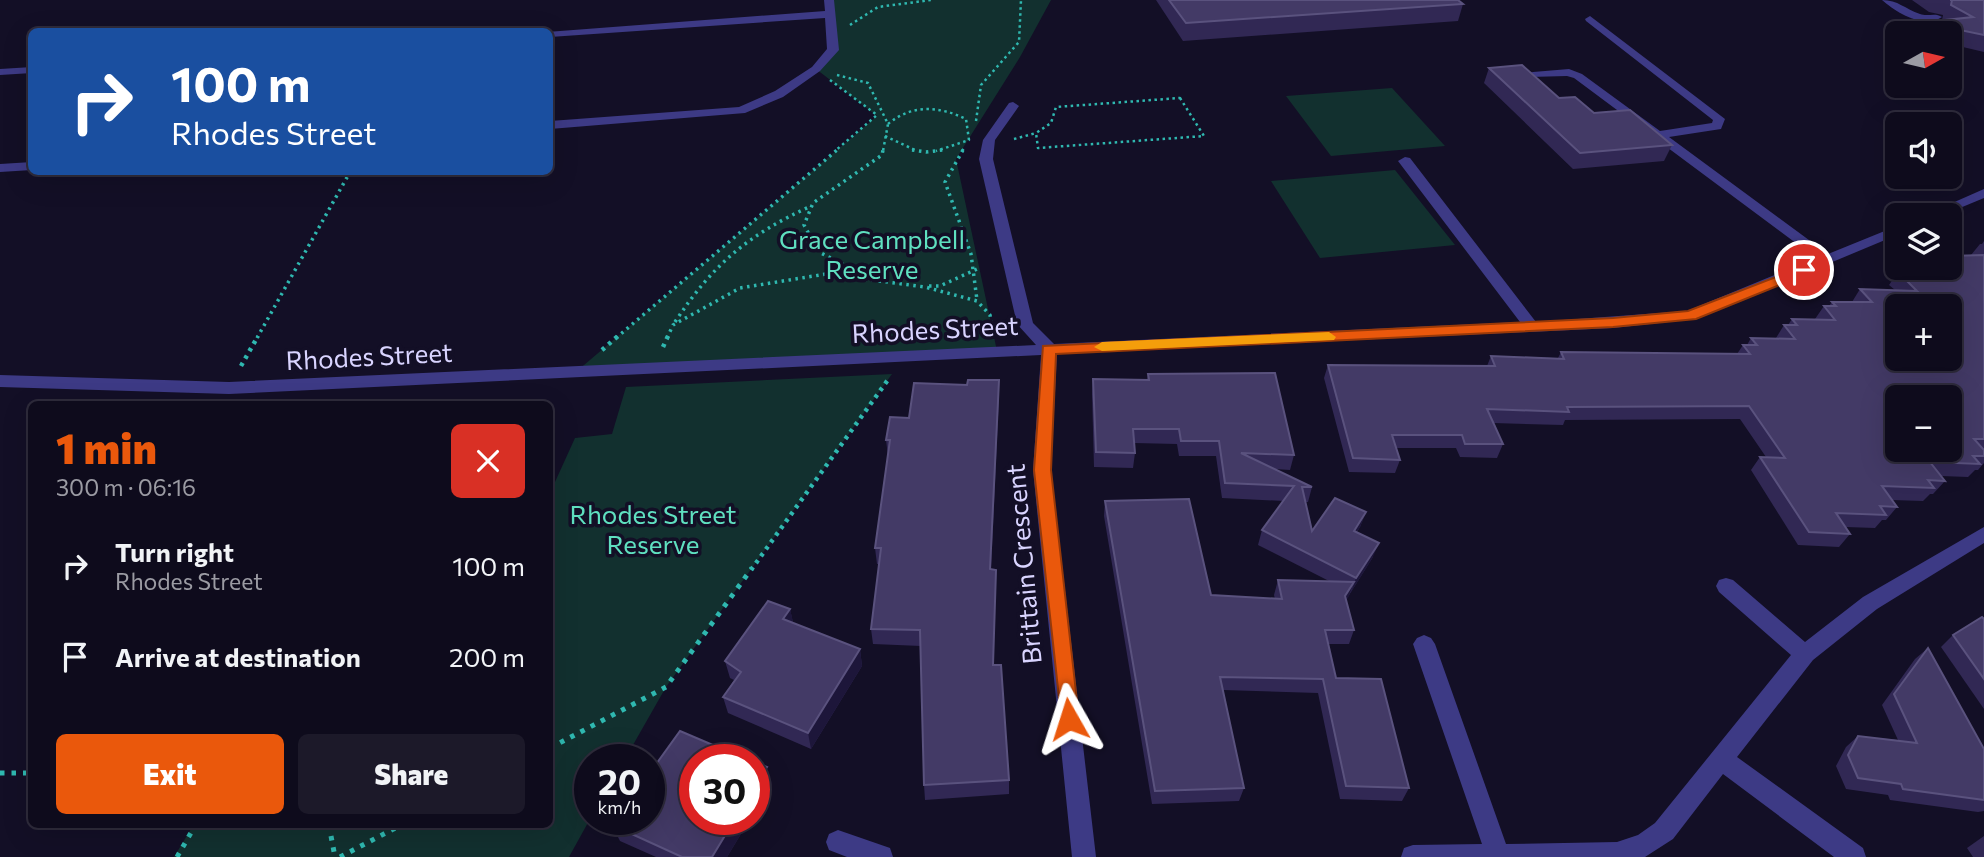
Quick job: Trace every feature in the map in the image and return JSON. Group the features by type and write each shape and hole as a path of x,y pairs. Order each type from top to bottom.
{"street":[{"path":"553,125 741,110 779,94 816,69 833,50 829,0"},
{"path":"1887,0 1922,19 1937,18"},
{"path":"553,34 830,14"},
{"path":"1590,19 1719,119 1717,127 1657,135"},
{"path":"0,72 28,70"},
{"path":"1533,75 1574,74 1827,260"},
{"path":"1013,106 989,140 986,159 1024,324 1049,349"},
{"path":"1405,160 1532,327"},
{"path":"0,168 28,166"},
{"path":"1960,203 1984,193"},
{"name":"Rhodes Street","path":"0,381 229,388 1532,327 1690,316 1885,235"},
{"name":"Brittain Crescent","path":"1049,349 1042,470 1084,857"},
{"path":"1413,857 1617,854 1645,845 1664,831 1805,654 1870,603 1984,534"},
{"path":"1726,586 1805,654"},
{"path":"1424,644 1498,855"},
{"path":"1720,758 1854,857"},
{"path":"838,842 881,857"}],"path":[{"path":"831,28 855,24 877,7 931,0"},
{"path":"816,69 868,83 888,124"},
{"path":"577,371 877,116 816,69"},
{"path":"989,140 1011,140 1036,133 1051,123 1056,107 1180,98 1204,136 1038,148 1036,133"},
{"path":"654,367 673,325 723,258 764,226 812,205 882,155 885,136 888,124 898,114 947,108 966,119 969,140 939,152 911,152 885,136"},
{"path":"229,388 348,175"},
{"path":"812,205 804,225 819,251 872,279"},
{"path":"925,287 940,286 977,269"},
{"path":"673,325 740,288 826,274 925,287 977,301 990,315 997,352"},
{"path":"553,746 666,687 905,356"},
{"path":"0,772 28,773"},
{"path":"177,857 194,828"},
{"path":"331,836 338,857 395,828"}],"green space":[{"name":"Grace Campbell Reserve","path":"829,0 1051,0 1020,57 956,159 997,351 577,371 877,116 816,69 833,50"},
{"path":"1392,88 1445,146 1331,156 1286,96"},
{"path":"1395,170 1455,245 1320,258 1271,181"},
{"name":"Rhodes Street Reserve","path":"892,374 666,687 634,744 574,744 574,835 581,835 569,857 174,857 192,828 553,828 553,486 575,438 612,434 626,387"}],"building":[{"path":"1169,0 1458,0 1463,4 1186,23"},
{"path":"1952,0 1984,0 1984,35 1962,30 1962,21 1936,21 1973,17 1951,5"},
{"path":"1522,65 1559,98 1575,97 1594,113 1630,110 1672,145 1580,153 1489,68"},
{"path":"1984,255 1984,439 1974,439 1984,450 1984,456 1973,456 1980,464 1930,462 1945,481 1928,480 1934,488 1882,486 1897,507 1880,506 1886,515 1836,513 1850,534 1809,532 1760,457 1785,458 1749,406 1567,407 1569,412 1487,409 1503,444 1465,444 1462,435 1392,435 1400,460 1353,458 1328,365 1495,366 1491,356 1564,359 1561,352 1750,354 1743,345 1757,345 1751,338 1795,339 1784,325 1797,325 1792,319 1835,320 1824,306 1836,306 1832,302 1872,302 1860,289 1917,291 1906,280 1962,280 1962,256"},
{"path":"1275,373 1294,455 1241,453 1312,487 1302,487 1312,531 1335,498 1366,512 1354,531 1379,543 1356,578 1262,530 1294,486 1225,483 1219,441 1181,441 1179,429 1133,429 1135,453 1096,452 1093,379 1149,380 1148,374"},
{"path":"968,380 999,380 990,569 996,570 993,665 1001,665 1009,780 924,785 920,630 871,629 881,548 875,548 890,440 886,440 890,417 909,418 914,383 967,385"},
{"path":"1189,499 1211,595 1282,599 1278,580 1354,582 1345,596 1354,630 1325,630 1336,678 1381,679 1409,788 1346,786 1323,679 1220,677 1244,788 1155,791 1105,501"},
{"path":"768,601 790,609 783,619 860,649 808,733 723,697 741,672 725,661"},
{"path":"1982,617 1984,619 1984,679 1953,635"},
{"path":"1928,648 1984,749 1984,800 1903,789 1901,784 1858,778 1848,755 1858,736 1917,743 1894,694"},
{"path":"680,731 710,744 679,744 679,835 725,835 712,857 682,857 634,835 665,835 665,752"}],"slow traffic":[{"path":"1102,347 1329,337"}],"route":[{"path":"1069,719 1042,470 1049,349 1613,323 1690,316 1804,270"}]}
